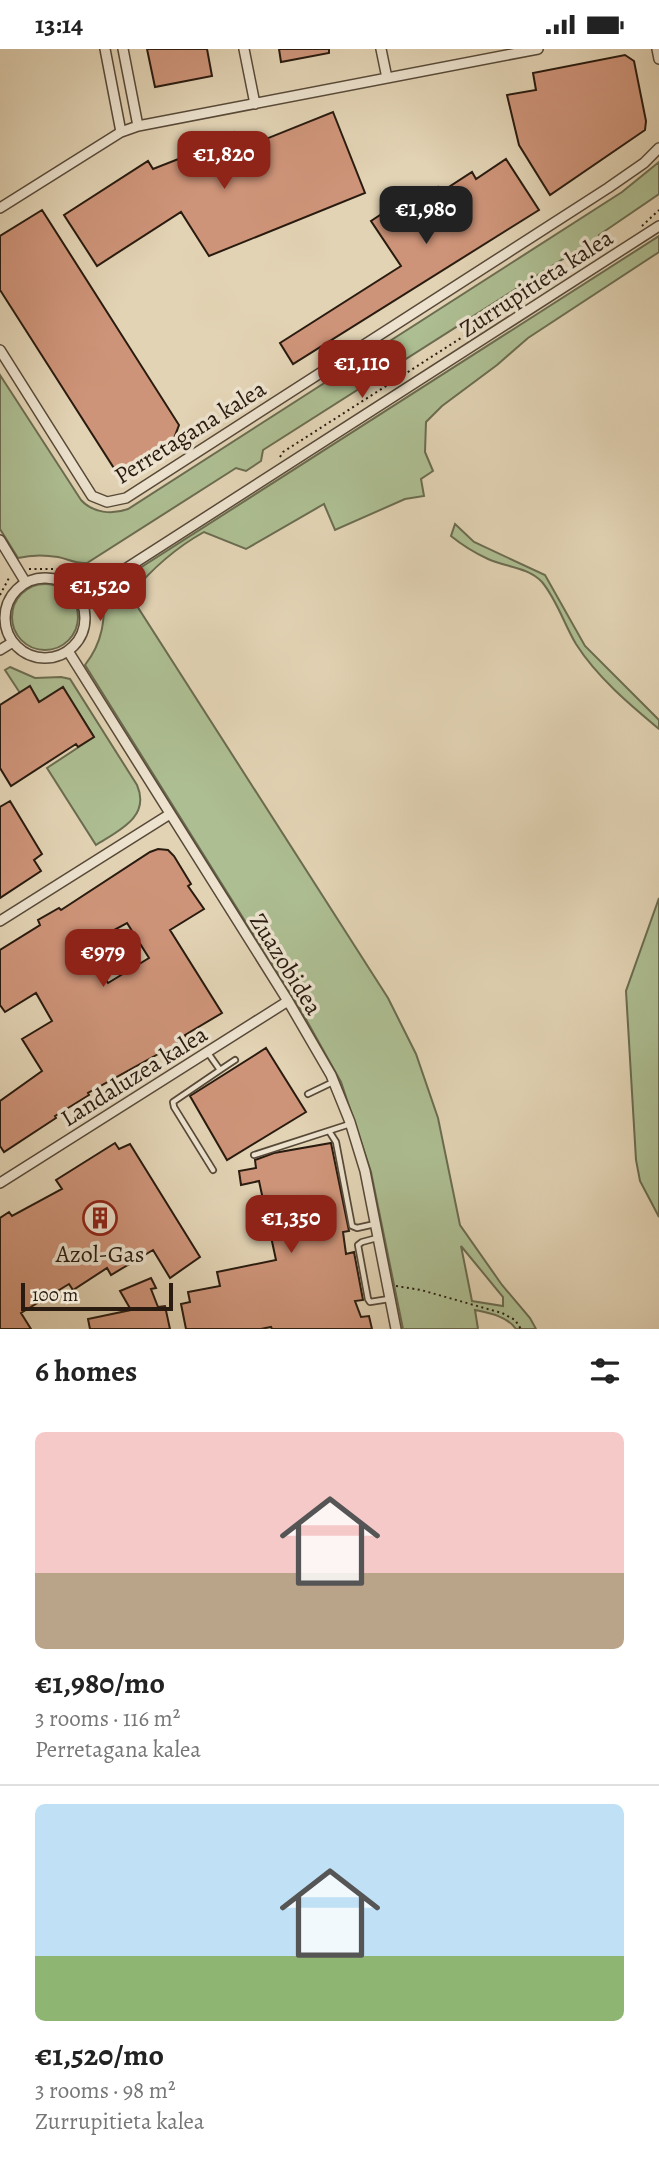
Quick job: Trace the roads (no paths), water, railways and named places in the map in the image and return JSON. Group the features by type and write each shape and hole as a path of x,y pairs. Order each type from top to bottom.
{"street":[{"path":"106,49 121,132"},
{"path":"123,49 138,126"},
{"path":"244,49 255,104"},
{"path":"381,49 387,78"},
{"path":"0,208 121,132 138,126 538,49"},
{"path":"657,49 659,59"},
{"name":"Perretagana kalea","path":"0,350 92,496 107,502 126,498 608,188 644,163 659,148"},
{"name":"Zurrupitieta kalea","path":"80,598 659,226"},
{"path":"0,540 26,583"},
{"path":"50,578 72,588 80,598 84,607 84,627 75,645 68,651 49,658 38,658 20,649 13,642 5,624 5,614 11,596 26,583 50,578"},
{"path":"0,650 13,642"},
{"name":"Zuazobidea","path":"68,651 288,1002 334,1081 365,1171 396,1329"},
{"path":"0,921 170,814"},
{"name":"Landaluzea kalea","path":"0,1183 288,1002"}],"lane":[{"path":"208,1052 220,1070"},
{"path":"213,1170 173,1102 235,1060"},
{"path":"308,1094 334,1081"},
{"path":"254,1155 351,1124"},
{"path":"329,1131 335,1142 352,1226 357,1228 375,1224"},
{"path":"378,1238 358,1245 368,1299 370,1302 390,1299"}],"place":[{"name":"Azol-Gas","path":"100,1218"}]}
